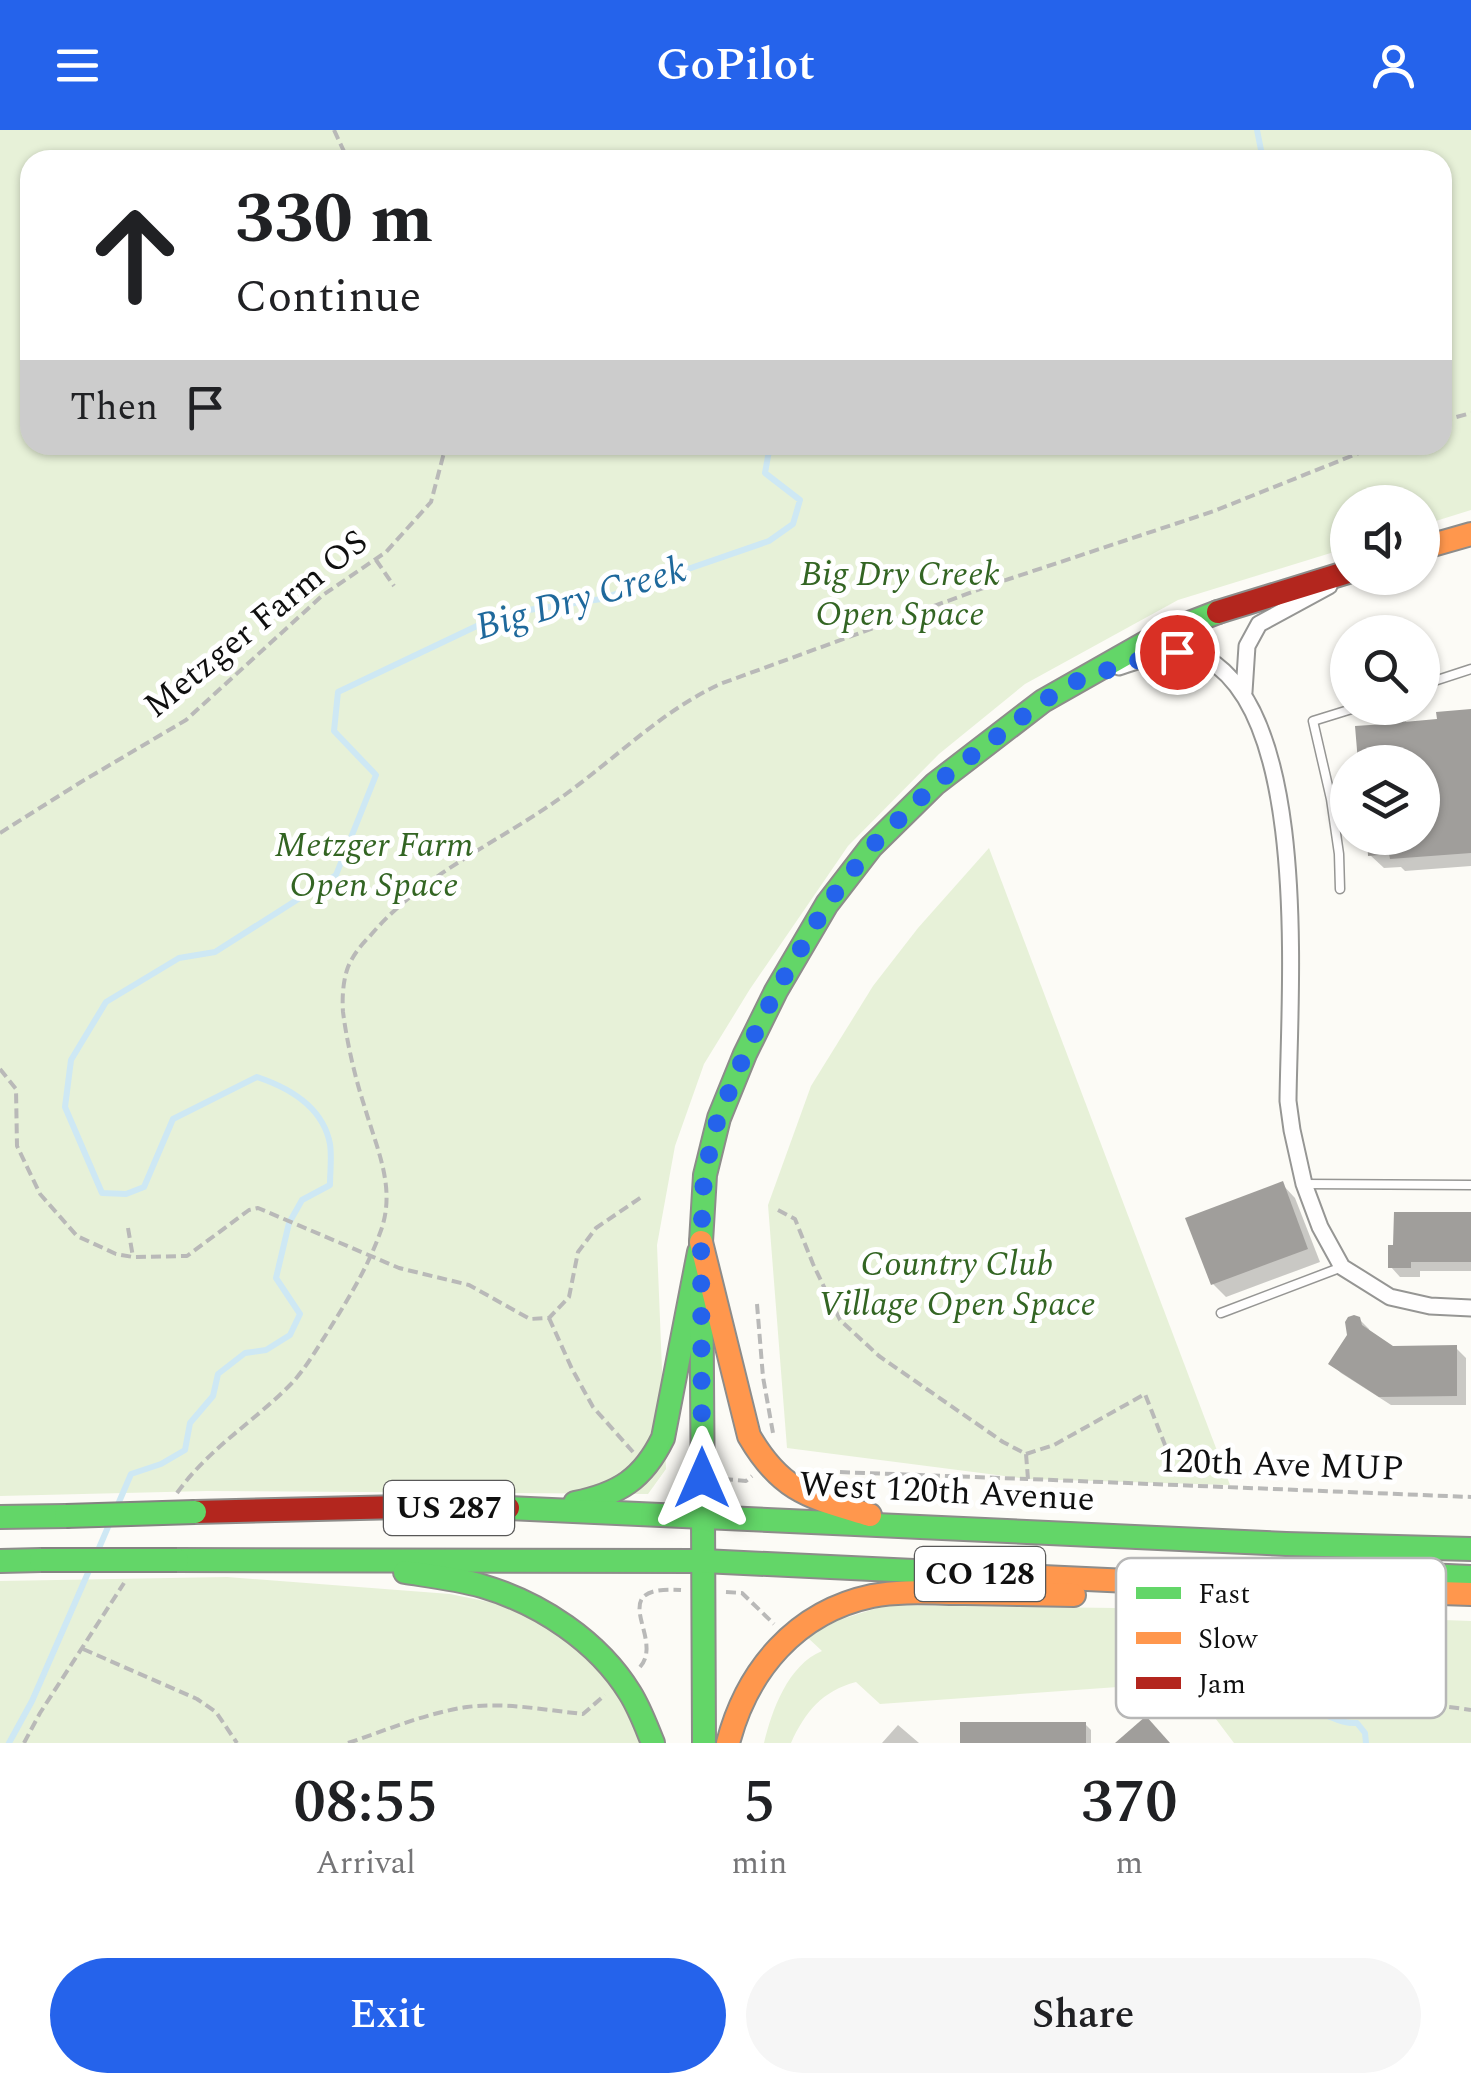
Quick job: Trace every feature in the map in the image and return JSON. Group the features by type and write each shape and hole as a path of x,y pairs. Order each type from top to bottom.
{"main road":[{"path":"1440,543 1471,534"},
{"path":"704,1743 704,1175 718,1118 776,991 827,904 871,847 935,784 1043,701 1161,634 1235,606 1330,579"},
{"path":"548,1508 586,1501 627,1484 644,1472 654,1456 663,1438 701,1242"},
{"path":"701,1242 749,1436 761,1460 794,1490 904,1525"},
{"name":"West 120th Avenue","path":"0,1517 548,1508 1286,1544 1471,1549"},
{"path":"1286,1544 1358,1530 1471,1533"},
{"name":"US 287","path":"342,1560 482,1586 528,1603 570,1630 622,1681 652,1743"},
{"name":"US 287","path":"0,1561 703,1561"},
{"name":"CO 128","path":"703,1561 1116,1580"},
{"path":"1446,1576 1471,1577"},
{"path":"728,1743 741,1702 758,1670 779,1647 833,1609 871,1596 923,1593 1116,1596"},
{"name":"CO 128","path":"1446,1593 1471,1594"}],"street":[{"path":"1244,692 1247,646 1260,624 1330,584"},
{"path":"1082,678 1177,652 1205,658 1244,692 1268,749 1282,813 1290,889 1288,1101 1304,1184 1342,1267 1390,1297 1430,1306 1471,1308"}],"lane":[{"path":"1440,679 1471,669"},
{"path":"1330,716 1314,721 1331,799 1340,889"},
{"path":"1304,1184 1471,1184"},
{"path":"1220,1313 1342,1267"}],"path":[{"name":"Metzger Farm OS","path":"0,833 186,720 323,595 386,552 431,502 443,455"},
{"path":"170,1506 178,1490 204,1460 294,1381 356,1287 370,1256 387,1211 388,1190 350,1045 343,1011 344,986 357,950 410,896 568,794 653,725 720,684 997,583 1214,511 1354,455"},
{"path":"376,560 394,586"},
{"path":"0,1069 16,1089 18,1146 40,1194 77,1236 116,1254 187,1256 249,1210 258,1208 399,1268 469,1285 530,1320 549,1318 569,1298 578,1252 596,1228 643,1196"},
{"path":"778,1210 795,1219 840,1320 879,1356 1002,1442 1026,1454 1054,1446 1144,1394 1176,1473"},
{"path":"128,1228 133,1257"},
{"path":"757,1304 763,1378 774,1436"},
{"path":"549,1318 593,1406 635,1454"},
{"path":"1026,1454 1028,1479"},
{"name":"120th Ave MUP","path":"805,1470 1471,1497"},
{"path":"24,1743 124,1583"},
{"path":"348,1743 468,1707 512,1706 583,1714 645,1664 648,1647 639,1607 654,1590 668,1589"},
{"path":"82,1648 198,1699 216,1712 237,1743"},
{"path":"1446,1706 1471,1710"}],"green space":[{"name":"Metzger Farm Open Space","path":"0,130 1471,130 1471,510 1440,520 1440,485 1330,485 1330,553 1178,600 1025,684 939,754 848,846 704,1064 675,1146 657,1245 666,1469 648,1494 207,1491 0,1496"},
{"name":"Country Club Village Open Space","path":"989,848 1230,1485 1028,1479 787,1448 768,1205 811,1086 873,986"},
{"path":"227,1577 450,1594 499,1604 550,1627 598,1668 621,1701 641,1743 0,1743 0,1581"},
{"path":"887,1605 1116,1608 1116,1687 880,1704 856,1682 833,1691 816,1704 791,1743 764,1743 777,1703 791,1678 822,1651 807,1637 839,1620"},
{"path":"1446,1620 1471,1621 1471,1743 1234,1743 1215,1718 1446,1718"}],"building":[{"path":"1471,709 1471,853 1390,859 1389,855 1440,855 1440,745 1357,745 1355,726 1440,725 1440,712"},
{"path":"1283,1181 1308,1249 1211,1285 1185,1218"},
{"path":"1394,1212 1471,1212 1471,1262 1411,1262 1411,1268 1388,1268"},
{"path":"1354,1315 1393,1346 1457,1345 1457,1396 1379,1397 1328,1364 1347,1335 1345,1322"},
{"path":"1148,1718 1170,1743 1115,1743"},
{"path":"960,1722 1086,1722 1086,1743 960,1743"}],"waterway":[{"name":"Big Dry Creek","path":"1257,130 1261,150"},
{"name":"Big Dry Creek","path":"116,1509 131,1474 161,1464 185,1450 190,1423 213,1396 218,1374 245,1353 266,1350 290,1335 300,1314 276,1278 289,1223 302,1200 330,1185 331,1154 326,1131 313,1109 293,1093 257,1077 173,1119 144,1187 126,1194 102,1193 65,1107 71,1060 106,1002 179,958 215,952 336,875 376,775 334,731 338,692 502,614 601,599 769,541 793,524 800,500 765,473 768,455"},
{"name":"Big Dry Creek","path":"96,1555 111,1520"},
{"name":"Big Dry Creek","path":"9,1743 32,1701 91,1566"},
{"path":"1333,1718 1357,1723 1365,1733 1366,1743"}],"traffic: fast":[{"path":"703,1515 701,1242 705,1175 719,1118 776,991 827,904 871,847 935,784 1043,701 1161,634 1218,612"},
{"path":"575,1503 604,1495 628,1482 647,1464 663,1438 699,1252"},
{"path":"508,1508 1471,1549"},
{"path":"66,1516 195,1512"},
{"path":"703,1515 704,1743"},
{"path":"0,1517 66,1516"},
{"path":"0,1561 41,1560"},
{"path":"41,1560 177,1560"},
{"path":"177,1560 703,1561 935,1572"},
{"path":"405,1572 504,1593 566,1626 617,1674 637,1705 653,1743"},
{"path":"1446,1576 1471,1577"}],"traffic: slow":[{"path":"1440,543 1471,534"},
{"path":"701,1242 749,1436 786,1481 814,1497 870,1515"},
{"path":"935,1572 1116,1580"},
{"path":"728,1743 748,1691 779,1648 820,1615 845,1604 907,1592 1074,1595"},
{"path":"1446,1593 1471,1594"}],"traffic: jam":[{"path":"1218,612 1330,578"},
{"path":"195,1512 508,1508"}],"route":[{"path":"702,1478 704,1175 718,1118 776,991 827,904 871,847 935,784 1043,701 1082,678 1177,652"}],"park label":[{"name":"Big Dry Creek Open Space","path":"900,594"}]}
